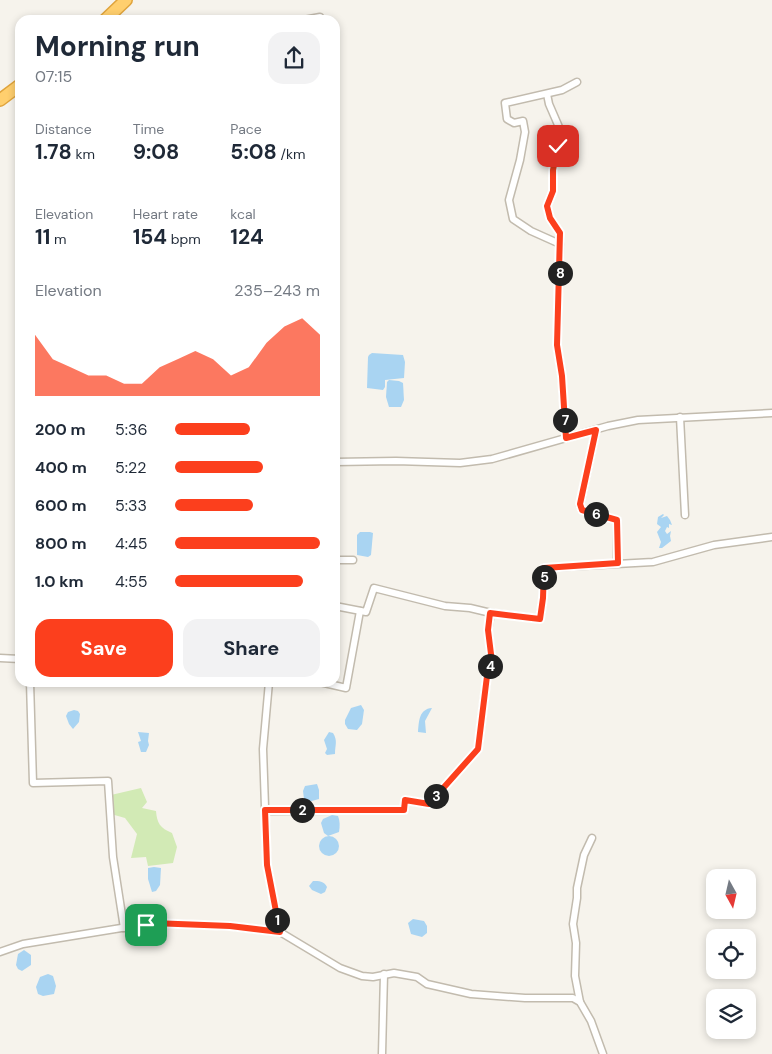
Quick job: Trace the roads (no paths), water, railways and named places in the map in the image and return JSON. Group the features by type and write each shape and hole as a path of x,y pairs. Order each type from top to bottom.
{"highway":[{"path":"110,15 126,0"},
{"path":"0,100 15,89"}],"street":[{"path":"560,244 531,231 512,219 510,200 525,132 524,121 514,123 507,119 504,103 562,90 577,82"},
{"path":"547,94 549,104 562,134 553,170 553,191 547,206 550,218 560,233 557,345 562,376 566,438"},
{"path":"340,462 460,463 492,459 638,420 772,413"},
{"path":"680,417 685,515"},
{"path":"596,430 580,504 582,510 617,520 618,563"},
{"path":"340,607 366,612 374,588 445,606 540,619 544,568 653,562 714,545 772,538"},
{"path":"340,560 353,560"},
{"path":"340,687 346,688 360,611"},
{"path":"265,810 404,810 405,800 429,804 478,749 488,668 492,662 488,630 490,613"},
{"path":"0,658 15,659"},
{"path":"30,687 33,783 108,781 113,857 124,928"},
{"path":"269,687 263,749 267,865 280,932"},
{"path":"592,838 584,855 577,888 573,924 576,943 575,976 580,1002 591,1021 603,1054"},
{"path":"0,952 23,944 152,923 230,926 280,932 340,968 362,976 394,973 417,977 427,984 470,994 525,998 573,998 580,1002"},
{"path":"382,1054 384,974"}],"water":[{"path":"372,353 403,355 405,362 404,378 385,380 383,390 367,388 368,357"},
{"path":"389,380 403,383 404,400 401,407 389,407 386,397 387,382"},
{"path":"663,514 661,518 667,516 672,525 669,524 669,528 667,527 665,531 667,534 671,531 671,541 662,548 659,548 661,542 657,532 661,527 657,524 658,517"},
{"path":"360,532 373,533 371,555 368,557 357,555 357,535"},
{"path":"361,705 364,710 362,724 357,730 348,729 345,720 351,708"},
{"path":"432,708 425,721 426,733 418,732 422,713"},
{"path":"74,710 80,714 79,722 73,729 66,716 68,712"},
{"path":"138,732 149,733 149,745 146,752 141,752 138,742 141,741"},
{"path":"329,732 333,733 336,743 335,754 327,755 325,753 327,749 324,740"},
{"path":"317,784 319,799 308,802 304,799 303,791 305,786"},
{"path":"332,815 338,816 339,832 328,836 324,833 321,823 323,819"},
{"path":"329,836 336,839 339,846 336,853 329,856 322,853 319,846 322,839"},
{"path":"148,868 161,868 160,885 156,891 152,892 148,879"},
{"path":"313,881 319,881 324,884 327,887 325,892 321,894 312,890 309,886"},
{"path":"413,919 424,921 427,926 427,933 422,937 411,934 408,923"},
{"path":"24,950 31,955 31,965 22,971 16,965 18,954"},
{"path":"48,974 53,976 56,986 54,994 43,996 38,994 36,987 40,977"}]}
